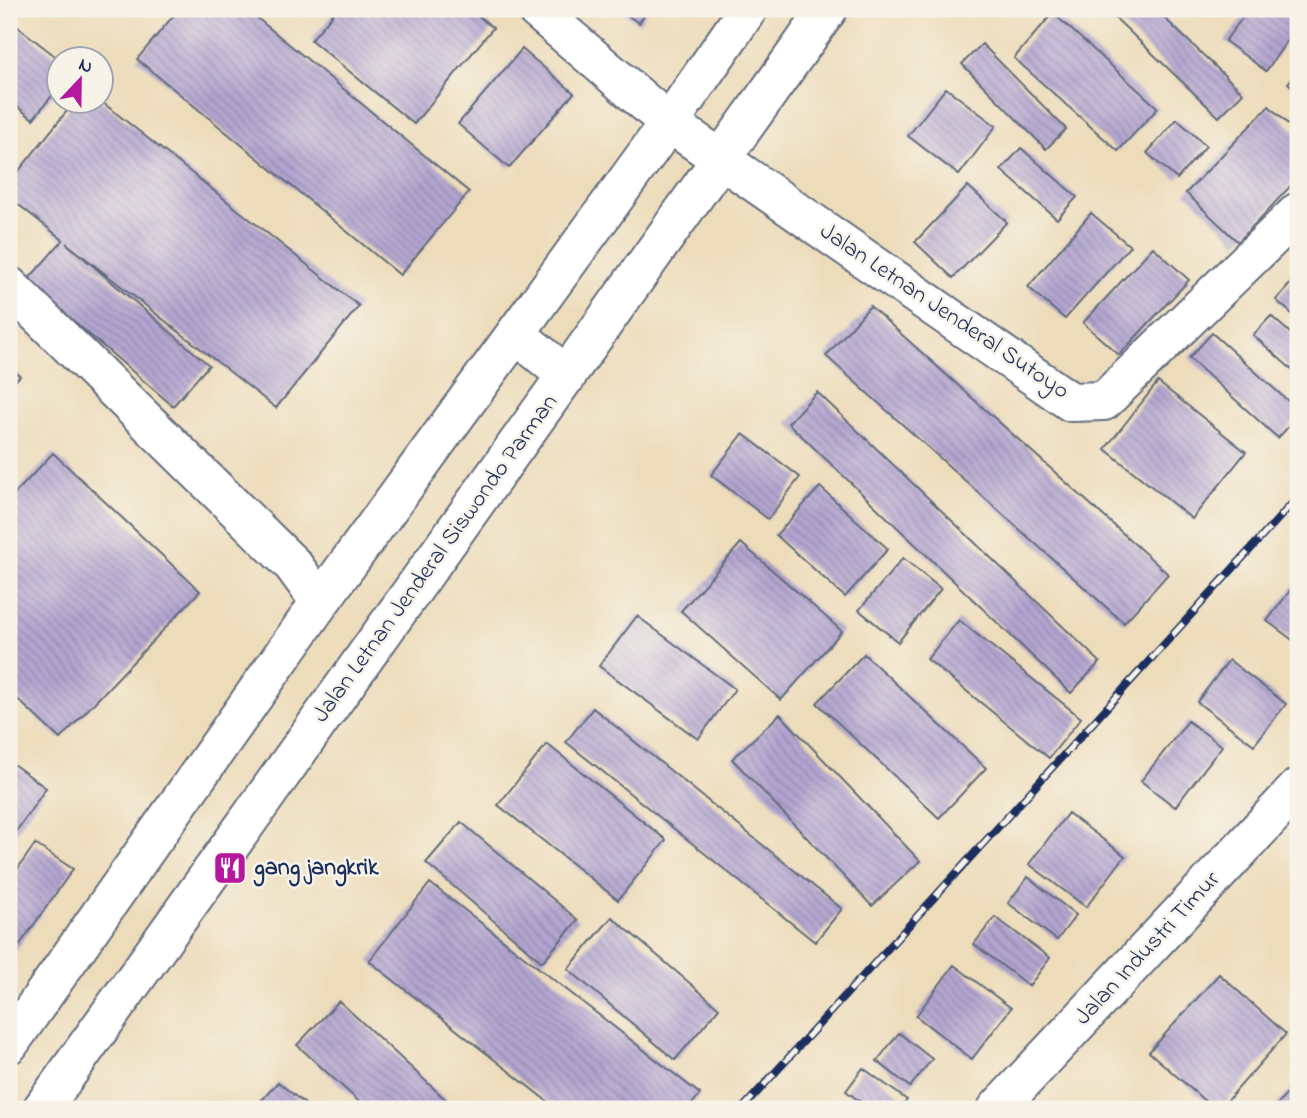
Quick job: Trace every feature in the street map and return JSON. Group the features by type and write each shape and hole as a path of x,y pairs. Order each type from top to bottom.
{"main road":[{"name":"Jalan Letnan Jenderal Sutoyo","path":"536,9 669,123 1071,402 1104,401 1298,212"},
{"path":"9,1044 320,602 669,123 748,9"},
{"name":"Jalan Letnan Jenderal Siswondo Parman","path":"42,1109 828,9"},
{"path":"9,286 293,565 320,602"},
{"path":"516,334 567,376"},
{"name":"Jalan Industri Timur","path":"997,1109 1298,788"}],"building":[{"path":"179,9 246,9 469,192 400,275 137,59"},
{"path":"337,9 470,9 493,28 414,124 311,40"},
{"path":"618,9 648,9 639,23"},
{"path":"1106,9 1155,9 1243,93 1219,117"},
{"path":"1249,9 1277,9 1298,25 1266,71 1225,41"},
{"path":"1053,13 1158,108 1118,151 1014,58"},
{"path":"9,20 46,49 46,103 33,119 9,100"},
{"path":"982,44 1066,129 1046,149 962,64"},
{"path":"522,49 574,93 509,168 458,124"},
{"path":"1298,72 1298,92 1288,83"},
{"path":"946,88 996,126 959,175 908,136"},
{"path":"1269,106 1298,134 1298,178 1238,242 1186,193"},
{"path":"116,113 359,306 276,408 66,243 209,365 173,406 27,281 63,240 9,197 9,183 63,116 116,116"},
{"path":"1177,119 1206,146 1177,179 1147,153"},
{"path":"1021,148 1077,197 1057,219 1001,170"},
{"path":"968,186 1007,222 953,278 915,242"},
{"path":"1091,213 1130,246 1065,319 1028,287"},
{"path":"1153,247 1189,280 1119,355 1083,323"},
{"path":"1298,275 1298,319 1276,300"},
{"path":"870,306 1168,574 1124,623 826,356"},
{"path":"1271,316 1298,340 1298,375 1253,335"},
{"path":"1212,333 1298,410 1298,416 1278,438 1189,358"},
{"path":"9,366 20,376 9,387"},
{"path":"1158,382 1246,452 1192,519 1105,449"},
{"path":"817,392 1100,662 1071,693 788,423"},
{"path":"743,434 800,477 768,519 711,475"},
{"path":"53,453 200,591 60,739 9,691 9,500"},
{"path":"820,487 888,549 845,597 776,535"},
{"path":"741,543 842,631 781,700 681,611"},
{"path":"903,558 941,589 898,642 859,610"},
{"path":"1298,580 1298,644 1267,621"},
{"path":"637,616 735,689 698,739 599,666"},
{"path":"959,620 1081,718 1049,758 927,659"},
{"path":"864,654 986,768 939,818 817,703"},
{"path":"1229,660 1286,704 1254,745 1197,702"},
{"path":"593,708 842,909 815,942 566,742"},
{"path":"780,714 920,861 872,906 732,759"},
{"path":"1188,721 1222,746 1175,807 1141,781"},
{"path":"547,744 666,840 618,900 498,805"},
{"path":"9,761 46,788 13,836 9,833"},
{"path":"1068,813 1125,856 1086,907 1029,864"},
{"path":"461,822 578,920 542,962 426,863"},
{"path":"35,844 73,869 9,960 9,881"},
{"path":"1028,877 1076,915 1057,940 1008,903"},
{"path":"430,883 700,1094 688,1109 557,1109 369,961"},
{"path":"612,917 719,1008 675,1060 568,969"},
{"path":"995,917 1050,958 1029,986 974,944"},
{"path":"954,965 1011,1008 972,1059 916,1016"},
{"path":"1219,974 1286,1034 1220,1109 1214,1109 1149,1052"},
{"path":"339,1001 456,1109 367,1109 297,1045"},
{"path":"899,1033 932,1059 910,1087 877,1061"},
{"path":"863,1068 907,1100 900,1109 870,1109 846,1091"},
{"path":"278,1082 311,1109 254,1109"},
{"path":"1298,1082 1298,1109 1273,1109"}],"railway":[{"path":"742,1109 1298,497"}],"place":[{"name":"gang jangkrik","path":"230,868"}]}
